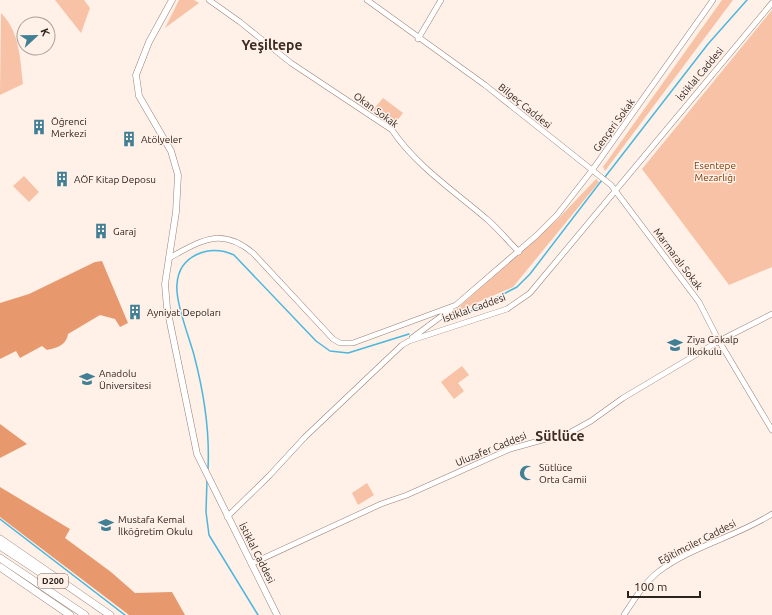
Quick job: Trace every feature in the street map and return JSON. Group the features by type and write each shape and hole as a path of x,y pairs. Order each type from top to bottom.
{"highway":[{"path":"0,538 110,615"},
{"name":"D200","path":"0,546 106,615"},
{"name":"D200","path":"0,558 85,615"},
{"path":"0,568 70,615"}],"main road":[{"path":"172,0 149,42 136,75 139,96 171,152 178,175 178,197 165,279 165,294 197,454 227,517"},
{"name":"İstiklal Caddesi","path":"227,517 277,615"}],"street":[{"name":"Okan Sokak","path":"209,0 240,22 296,66 392,130 400,141 433,175 490,222 519,252"},
{"name":"Bilgeç Caddesi","path":"367,0 485,85 529,121 593,169 616,191"},
{"path":"418,38 441,0"},
{"name":"Gençeri Sokak","path":"408,341 456,305 519,252 557,215 593,169 713,0"},
{"name":"İstiklal Caddesi","path":"227,517 269,476 305,437 386,359 408,341 507,310 530,293 588,221 616,191 772,3"},
{"name":"Marmaralı Sokak","path":"616,191 699,302 719,341 772,430"},
{"path":"169,258 209,238 231,239 245,245 254,252 311,317 333,339 340,343 353,343 456,305"},
{"name":"Uluzafer Caddesi","path":"251,564 381,504 407,495 510,449 571,432 591,421 618,401 719,341 772,314"},
{"name":"Eğitimciler Caddesi","path":"624,615 641,590 658,572 680,558 758,523 772,514"}],"green space":[{"path":"55,0 84,0 90,8 81,33"},
{"path":"179,0 194,0 199,3 165,28"},
{"path":"722,0 733,0 605,171 603,167"},
{"name":"Esentepe Mezarlığı","path":"772,10 772,267 729,285 642,169"},
{"path":"1,13 7,20 16,37 16,56 20,56 23,84 0,95"},
{"path":"383,98 403,113 393,126 373,110"},
{"path":"24,176 39,192 29,202 13,186"},
{"path":"596,179 599,182 513,287 451,314 558,219"},
{"path":"462,366 469,375 458,383 464,391 454,399 441,382"},
{"path":"367,483 374,495 358,505 352,493"}],"shaded area":[{"path":"102,261 128,323 120,327 115,319 100,315 68,334 63,344 57,347 47,350 42,346 20,358 16,351 0,359 0,303 29,294 95,262"},
{"path":"0,424 27,444 0,458"},
{"path":"0,487 70,529 65,538 111,572 135,593 172,592 185,615 129,615 0,517"}],"waterway":[{"path":"605,177 708,44 747,0"},
{"path":"456,319 517,287 530,274 602,180"},
{"path":"208,469 207,426 201,383 180,309 177,291 179,274 189,259 197,254 215,251 234,255 316,341 330,351 348,353 409,334"},
{"path":"207,479 206,512 209,535 258,615"},
{"path":"0,519 125,615"}],"place":[{"name":"Öğrenci Merkezi","path":"39,127"},
{"name":"Atölyeler","path":"129,139"},
{"name":"AÖF Kitap Deposu","path":"62,179"},
{"name":"Garaj","path":"101,231"},
{"name":"Ayniyat Depoları","path":"135,312"},
{"name":"Ziya Gökalp İlkokulu","path":"675,345"},
{"name":"Anadolu Üniversitesi","path":"87,379"},
{"name":"Sütlüce Orta Camii","path":"527,473"},
{"name":"Mustafa Kemal İlköğretim Okulu","path":"106,525"}],"district":[{"name":"Yeşiltepe","path":"272,45"},
{"name":"Sütlüce","path":"560,436"}]}
